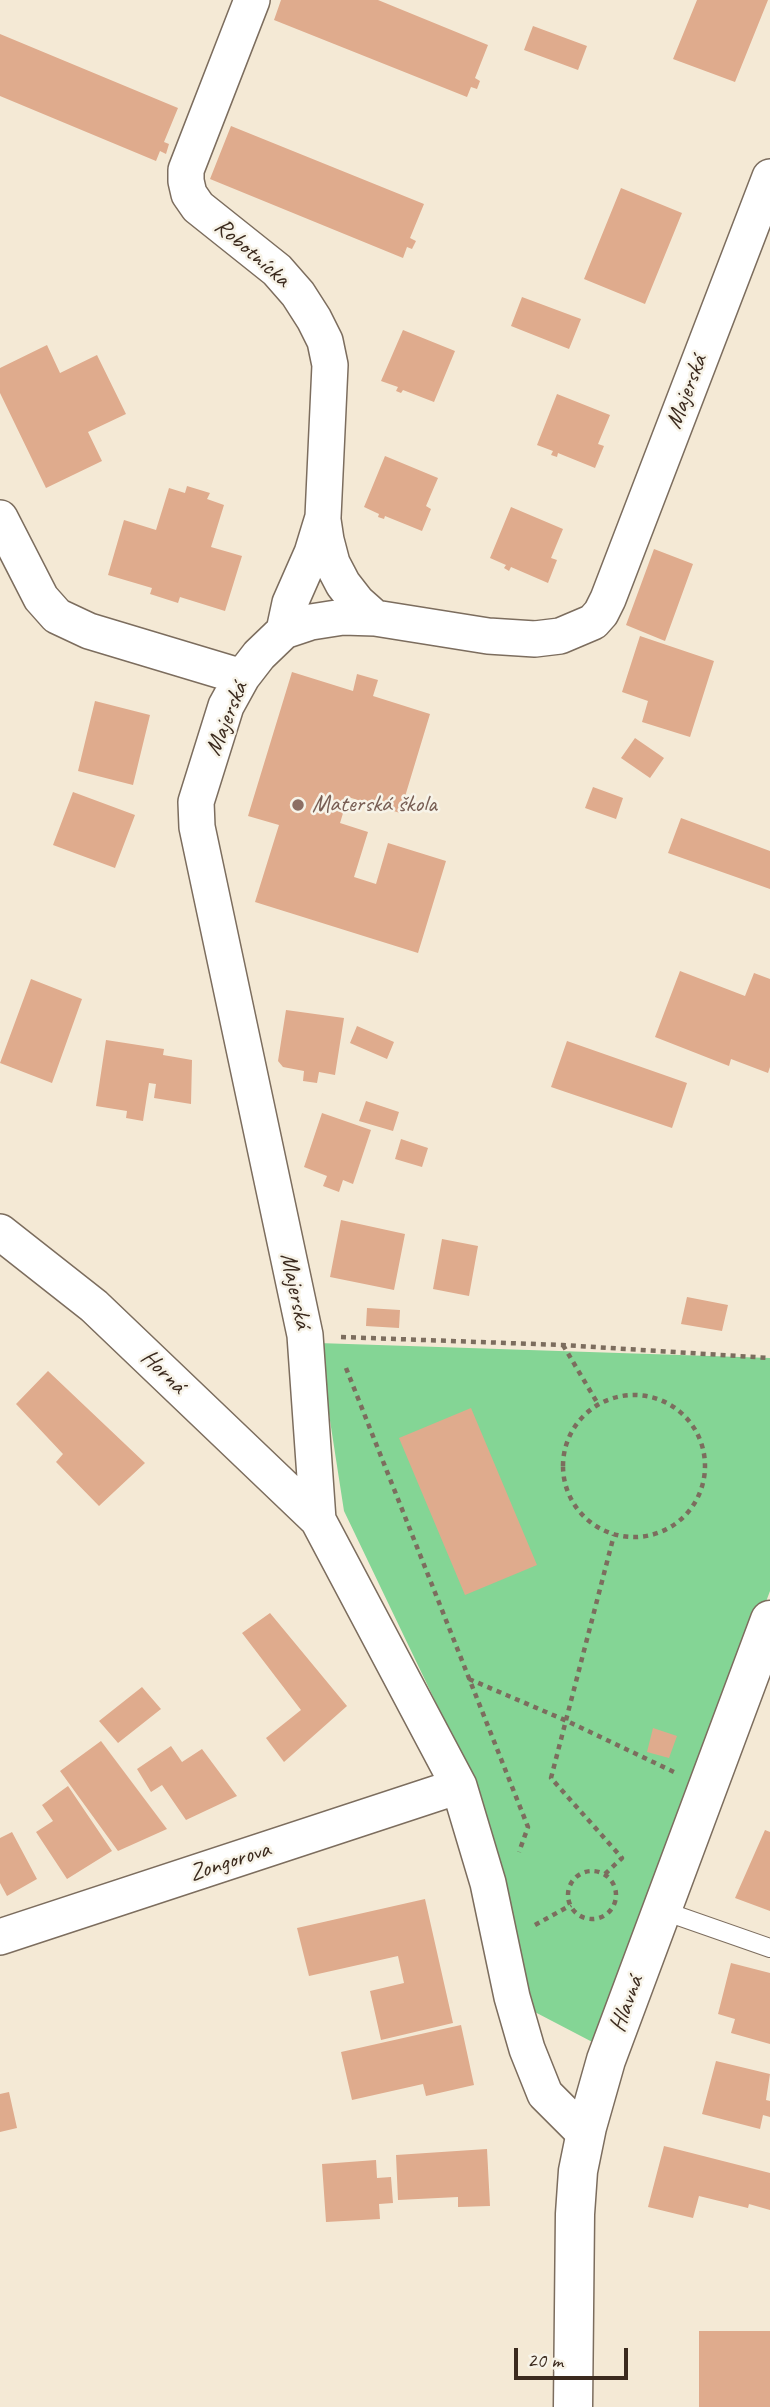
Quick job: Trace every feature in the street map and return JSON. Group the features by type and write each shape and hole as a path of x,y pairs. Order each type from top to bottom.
{"street":[{"name":"Robotnícka","path":"252,0 186,170 186,181 189,194 198,207 277,270 298,294 325,341 331,387 323,517 326,540 332,563 343,584 375,618"},
{"name":"Majerská","path":"318,1520 305,1335 197,827 196,802 226,706 242,677 259,655 284,631 311,622 343,617 375,618 488,636 535,639 560,636 593,622 601,613 770,177"},
{"name":"Robotnícka","path":"284,631 290,603 312,553 323,517"},
{"path":"0,518 41,597 57,616 89,631 242,677"},
{"name":"Horná","path":"0,1232 94,1306 318,1520"},
{"path":"318,1520 460,1786 488,1883 512,1997 527,2049 545,2094 585,2134"},
{"name":"Hlavná","path":"573,2407 575,2214 578,2171 585,2134 606,2060 770,1620"},
{"name":"Zongorova","path":"0,1937 460,1786"}],"lane":[{"path":"661,1910 770,1948"}],"path":[{"path":"305,1335 562,1345 770,1358"},
{"path":"344,1348 345,1337"},
{"path":"562,1345 598,1404"},
{"path":"342,1358 528,1827 519,1853"},
{"path":"634,1395 661,1401 684,1416 695,1431 702,1448 705,1467 702,1485 695,1503 683,1518 668,1529 651,1536 633,1538 614,1535 595,1527 580,1513 568,1495 563,1475 563,1454 570,1434 582,1417 598,1404 615,1397 634,1395"},
{"path":"605,1874 622,1858 551,1778 614,1535"},
{"path":"469,1679 675,1772"},
{"path":"590,1870 605,1874 614,1883 617,1895 611,1911 600,1918 589,1919 577,1914 571,1906 568,1890 576,1877 590,1870"},
{"path":"525,1930 571,1906"}],"green space":[{"path":"318,1343 770,1358 770,1591 600,2046 531,2010 473,1780 344,1511"}],"building":[{"path":"281,0 378,0 488,45 475,78 480,81 477,89 471,87 467,97 274,20"},
{"path":"697,0 768,0 735,82 673,59"},
{"path":"533,26 587,46 578,70 524,50"},
{"path":"0,34 178,108 164,142 169,144 166,154 160,151 156,161 0,96"},
{"path":"231,126 424,204 410,238 416,241 412,249 407,247 403,258 210,179"},
{"path":"621,188 682,213 645,304 584,279"},
{"path":"522,297 581,319 569,349 511,326"},
{"path":"403,330 455,351 434,402 403,390 401,393 396,391 398,387 381,381"},
{"path":"47,345 60,373 97,355 126,414 88,432 102,461 46,488 0,393 0,368"},
{"path":"557,394 610,415 598,444 604,446 595,468 558,453 557,457 551,455 553,451 537,445"},
{"path":"385,456 438,478 426,506 431,509 422,531 385,516 384,519 378,517 379,514 364,507"},
{"path":"187,486 210,493 207,499 224,505 211,547 242,556 225,611 180,597 178,603 150,594 152,588 108,575 124,520 156,530 169,488 185,493"},
{"path":"511,507 563,529 551,558 557,560 548,583 511,567 509,571 504,568 506,565 490,558"},
{"path":"654,549 693,564 665,641 626,625"},
{"path":"640,636 714,661 690,737 642,722 648,701 622,692"},
{"name":"Materská škola","path":"292,672 353,691 357,674 378,680 373,696 430,714 400,813 348,797 340,823 368,832 354,877 376,884 388,843 446,861 418,953 255,902 279,825 248,816"},
{"path":"95,701 150,715 133,785 78,771"},
{"path":"635,738 664,758 650,778 621,758"},
{"path":"593,787 623,798 616,819 585,808"},
{"path":"73,792 135,815 115,868 53,845"},
{"path":"681,818 770,851 770,889 668,853"},
{"path":"680,971 745,996 754,973 770,979 768,1073 731,1059 729,1066 655,1037"},
{"path":"31,979 82,999 52,1083 0,1063"},
{"path":"286,1010 344,1018 335,1075 319,1072 317,1083 303,1081 304,1071 283,1067 278,1061"},
{"path":"357,1026 394,1042 387,1059 350,1043"},
{"path":"106,1040 164,1049 163,1055 192,1060 191,1104 154,1098 156,1084 149,1083 143,1121 126,1118 127,1111 96,1106"},
{"path":"567,1041 687,1083 672,1128 551,1087"},
{"path":"366,1101 399,1112 393,1131 359,1121"},
{"path":"322,1113 371,1130 353,1184 343,1180 339,1192 323,1186 327,1176 304,1167"},
{"path":"401,1139 428,1148 422,1167 395,1159"},
{"path":"341,1220 405,1234 394,1290 330,1277"},
{"path":"442,1239 478,1246 469,1296 433,1289"},
{"path":"687,1297 728,1305 722,1331 681,1324"},
{"path":"367,1308 400,1310 399,1328 366,1326"},
{"path":"48,1371 145,1463 99,1506 56,1462 63,1454 16,1404"},
{"path":"471,1408 537,1565 465,1595 399,1438"},
{"path":"270,1613 347,1706 284,1762 266,1738 301,1710 242,1633"},
{"path":"142,1687 161,1709 118,1743 99,1721"},
{"path":"653,1728 677,1736 669,1758 647,1752"},
{"path":"101,1741 167,1829 118,1851 60,1771"},
{"path":"171,1746 182,1762 202,1749 237,1796 186,1820 162,1785 151,1792 137,1769"},
{"path":"68,1786 112,1851 67,1879 36,1832 53,1821 42,1805"},
{"path":"765,1830 770,1832 770,1911 735,1898"},
{"path":"12,1832 37,1879 7,1896 0,1883 0,1838"},
{"path":"425,1899 453,2023 381,2040 370,1991 404,1983 398,1956 309,1976 297,1928"},
{"path":"731,1963 770,1973 770,2044 731,2033 735,2019 718,2014"},
{"path":"461,2025 474,2085 426,2096 423,2084 352,2100 341,2052"},
{"path":"716,2061 770,2074 766,2100 770,2101 770,2117 763,2115 760,2129 702,2114"},
{"path":"9,2092 17,2128 0,2132 0,2094"},
{"path":"664,2146 770,2173 770,2210 749,2204 748,2208 699,2196 693,2218 648,2207"},
{"path":"487,2149 490,2206 458,2207 458,2197 398,2200 396,2155"},
{"path":"376,2160 377,2178 391,2177 393,2203 379,2204 380,2219 326,2222 322,2164"},
{"path":"699,2331 770,2331 770,2407 699,2407"}],"place":[{"name":"Materská škola","path":"298,805"}]}
